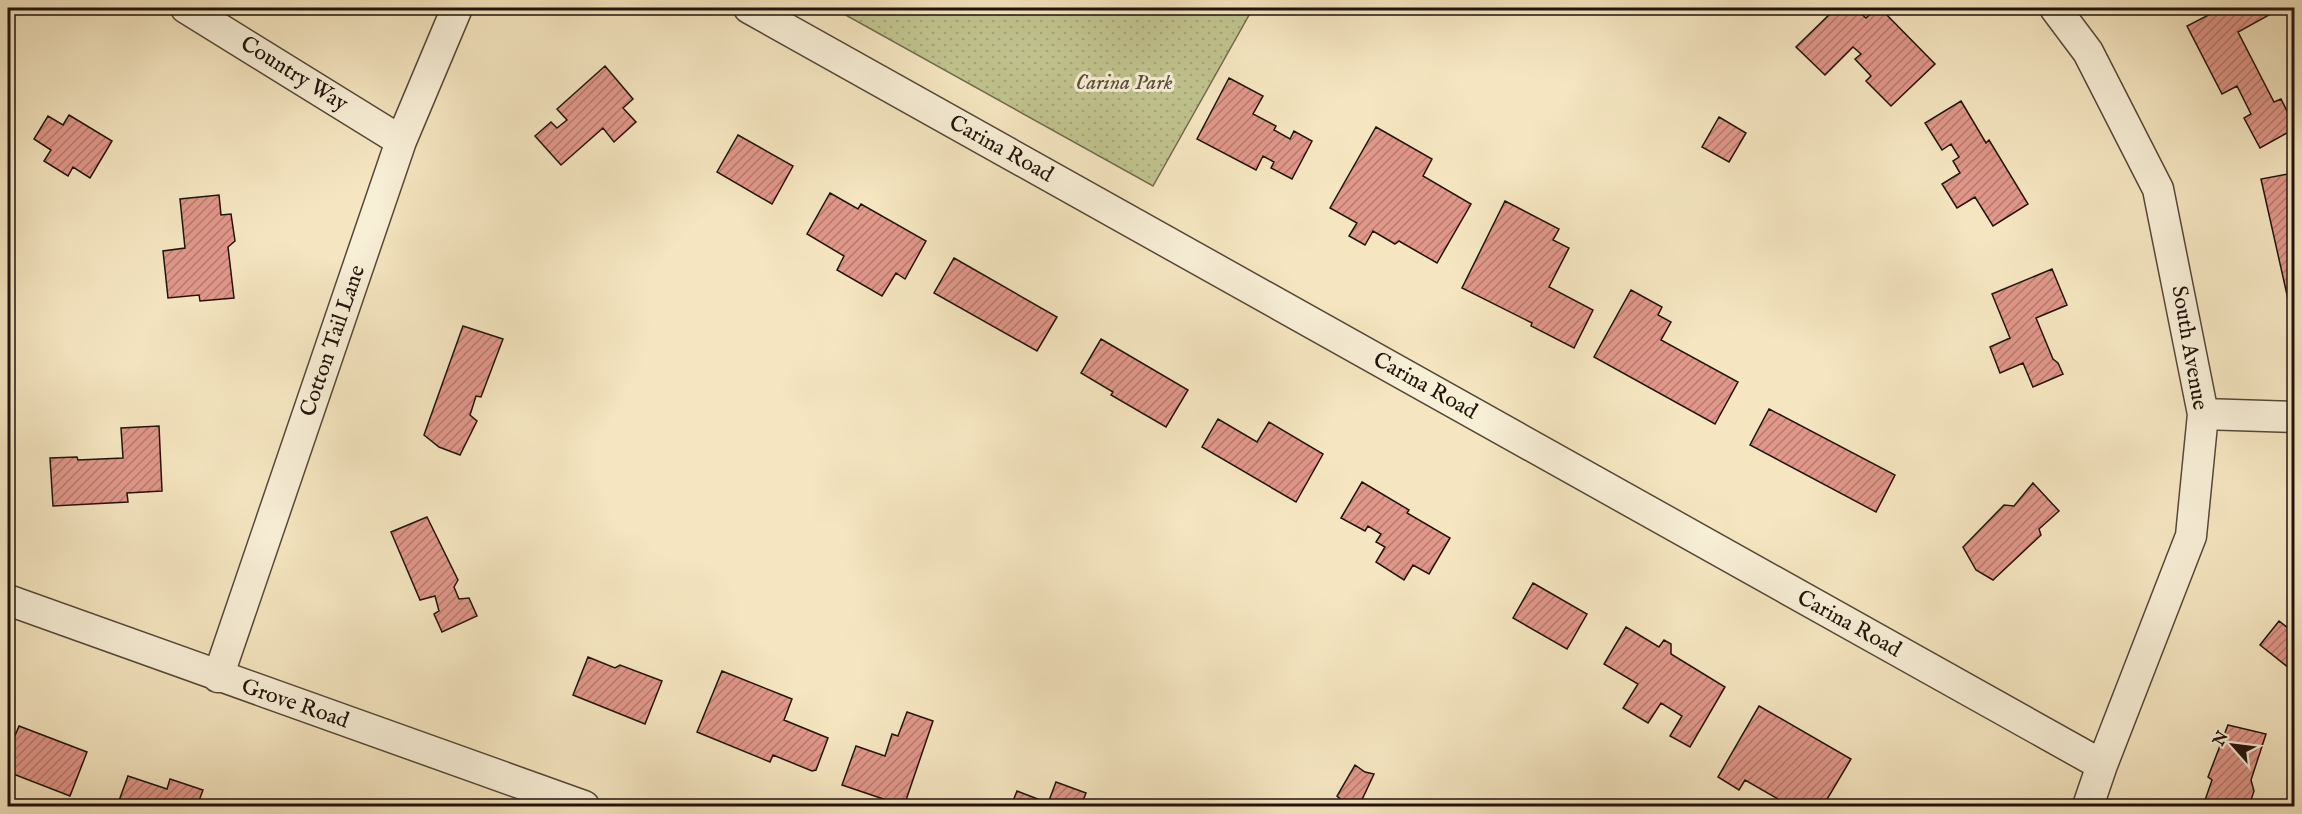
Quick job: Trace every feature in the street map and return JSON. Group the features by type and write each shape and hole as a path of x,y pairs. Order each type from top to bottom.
{"street":[{"name":"Country Way","path":"186,8 401,141"},
{"name":"Cotton Tail Lane","path":"218,677 401,141 457,8"},
{"name":"Carina Road","path":"749,8 2102,765"},
{"name":"South Avenue","path":"2055,8 2088,52 2158,189 2203,414 2191,536 2102,765 2088,807"},
{"path":"2203,414 2295,417"},
{"name":"Grove Road","path":"8,600 584,807"}],"green space":[{"name":"Carina Park","path":"833,8 1253,8 1153,186"}],"building":[{"path":"1836,8 1855,8 1866,18 1880,8 1935,64 1891,106 1866,81 1871,76 1855,59 1861,54 1853,47 1825,75 1796,47"},
{"path":"2222,8 2265,8 2269,15 2238,32 2274,102 2281,99 2294,129 2260,148 2244,118 2251,114 2237,86 2222,94 2187,26"},
{"path":"605,66 633,99 623,108 636,122 614,142 603,128 561,165 535,136 551,122 557,128 567,120 557,109"},
{"path":"1229,78 1263,96 1253,114 1276,126 1274,130 1290,139 1294,131 1312,141 1292,179 1271,168 1274,162 1263,156 1256,170 1197,139"},
{"path":"1961,101 1986,143 1989,140 2028,204 1993,226 1975,197 1957,208 1942,184 1960,173 1953,161 1959,157 1951,144 1942,150 1925,123"},
{"path":"69,115 112,141 90,178 73,167 68,176 44,161 51,150 34,139 48,116 63,125"},
{"path":"1719,117 1746,133 1729,162 1702,147"},
{"path":"1376,127 1432,159 1423,176 1471,204 1437,263 1399,241 1395,244 1373,231 1365,245 1349,236 1357,223 1330,208"},
{"path":"738,135 793,166 772,204 717,172"},
{"path":"2294,173 2294,326 2261,179"},
{"path":"830,193 858,209 861,204 926,241 905,279 896,273 882,296 837,270 844,256 807,234"},
{"path":"219,195 221,215 231,214 235,241 228,247 234,298 200,301 199,295 168,298 163,251 185,248 180,199"},
{"path":"1505,201 1559,229 1553,240 1569,248 1549,287 1593,310 1574,348 1531,326 1532,323 1462,288"},
{"path":"954,258 1057,317 1037,351 934,293"},
{"path":"2052,269 2067,305 2036,318 2053,359 2058,363 2063,374 2033,387 2023,363 2000,373 1990,347 2010,338 1992,294"},
{"path":"1631,290 1662,307 1658,315 1671,322 1661,340 1738,382 1715,424 1594,357"},
{"path":"463,326 503,339 481,397 476,396 470,415 477,421 460,455 439,447 424,435"},
{"path":"1101,339 1188,390 1166,427 1111,395 1113,392 1081,373"},
{"path":"1769,409 1895,475 1876,512 1750,445"},
{"path":"1218,419 1257,442 1269,422 1323,454 1296,502 1202,447"},
{"path":"159,426 162,491 127,493 128,502 53,506 50,458 77,457 78,460 123,458 121,428"},
{"path":"1362,482 1409,510 1407,513 1450,538 1429,574 1413,565 1404,580 1376,562 1385,547 1376,542 1381,534 1368,526 1365,531 1341,518"},
{"path":"2033,483 2059,511 2039,529 2041,535 1993,580 1976,570 1963,547 2004,505 2014,506"},
{"path":"427,517 458,580 454,587 459,599 469,598 477,616 442,632 434,614 439,611 435,596 420,600 391,532"},
{"path":"1533,583 1587,614 1567,649 1513,618"},
{"path":"2294,620 2294,672 2260,645 2279,621 2288,628"},
{"path":"1626,627 1659,647 1664,640 1671,644 1671,654 1725,687 1690,747 1670,736 1682,716 1661,703 1648,723 1623,708 1638,684 1604,664"},
{"path":"588,657 615,668 620,665 662,681 645,724 573,695"},
{"path":"722,671 792,699 784,720 828,738 816,770 812,771 773,755 770,762 697,732"},
{"path":"1759,706 1851,759 1823,806 1790,806 1745,780 1739,790 1718,777"},
{"path":"907,712 933,721 904,806 842,785 856,746 885,756 892,734 898,736"},
{"path":"2228,725 2266,734 2251,780 2254,791 2249,806 2203,806 2212,780 2208,777"},
{"path":"19,726 87,752 70,796 8,772 8,735 14,738"},
{"path":"1355,765 1365,772 1374,774 1359,806 1348,806 1337,796"},
{"path":"128,776 167,789 170,779 203,790 197,806 117,806"},
{"path":"1056,782 1086,793 1081,806 1011,806 1017,791 1048,803"}]}
